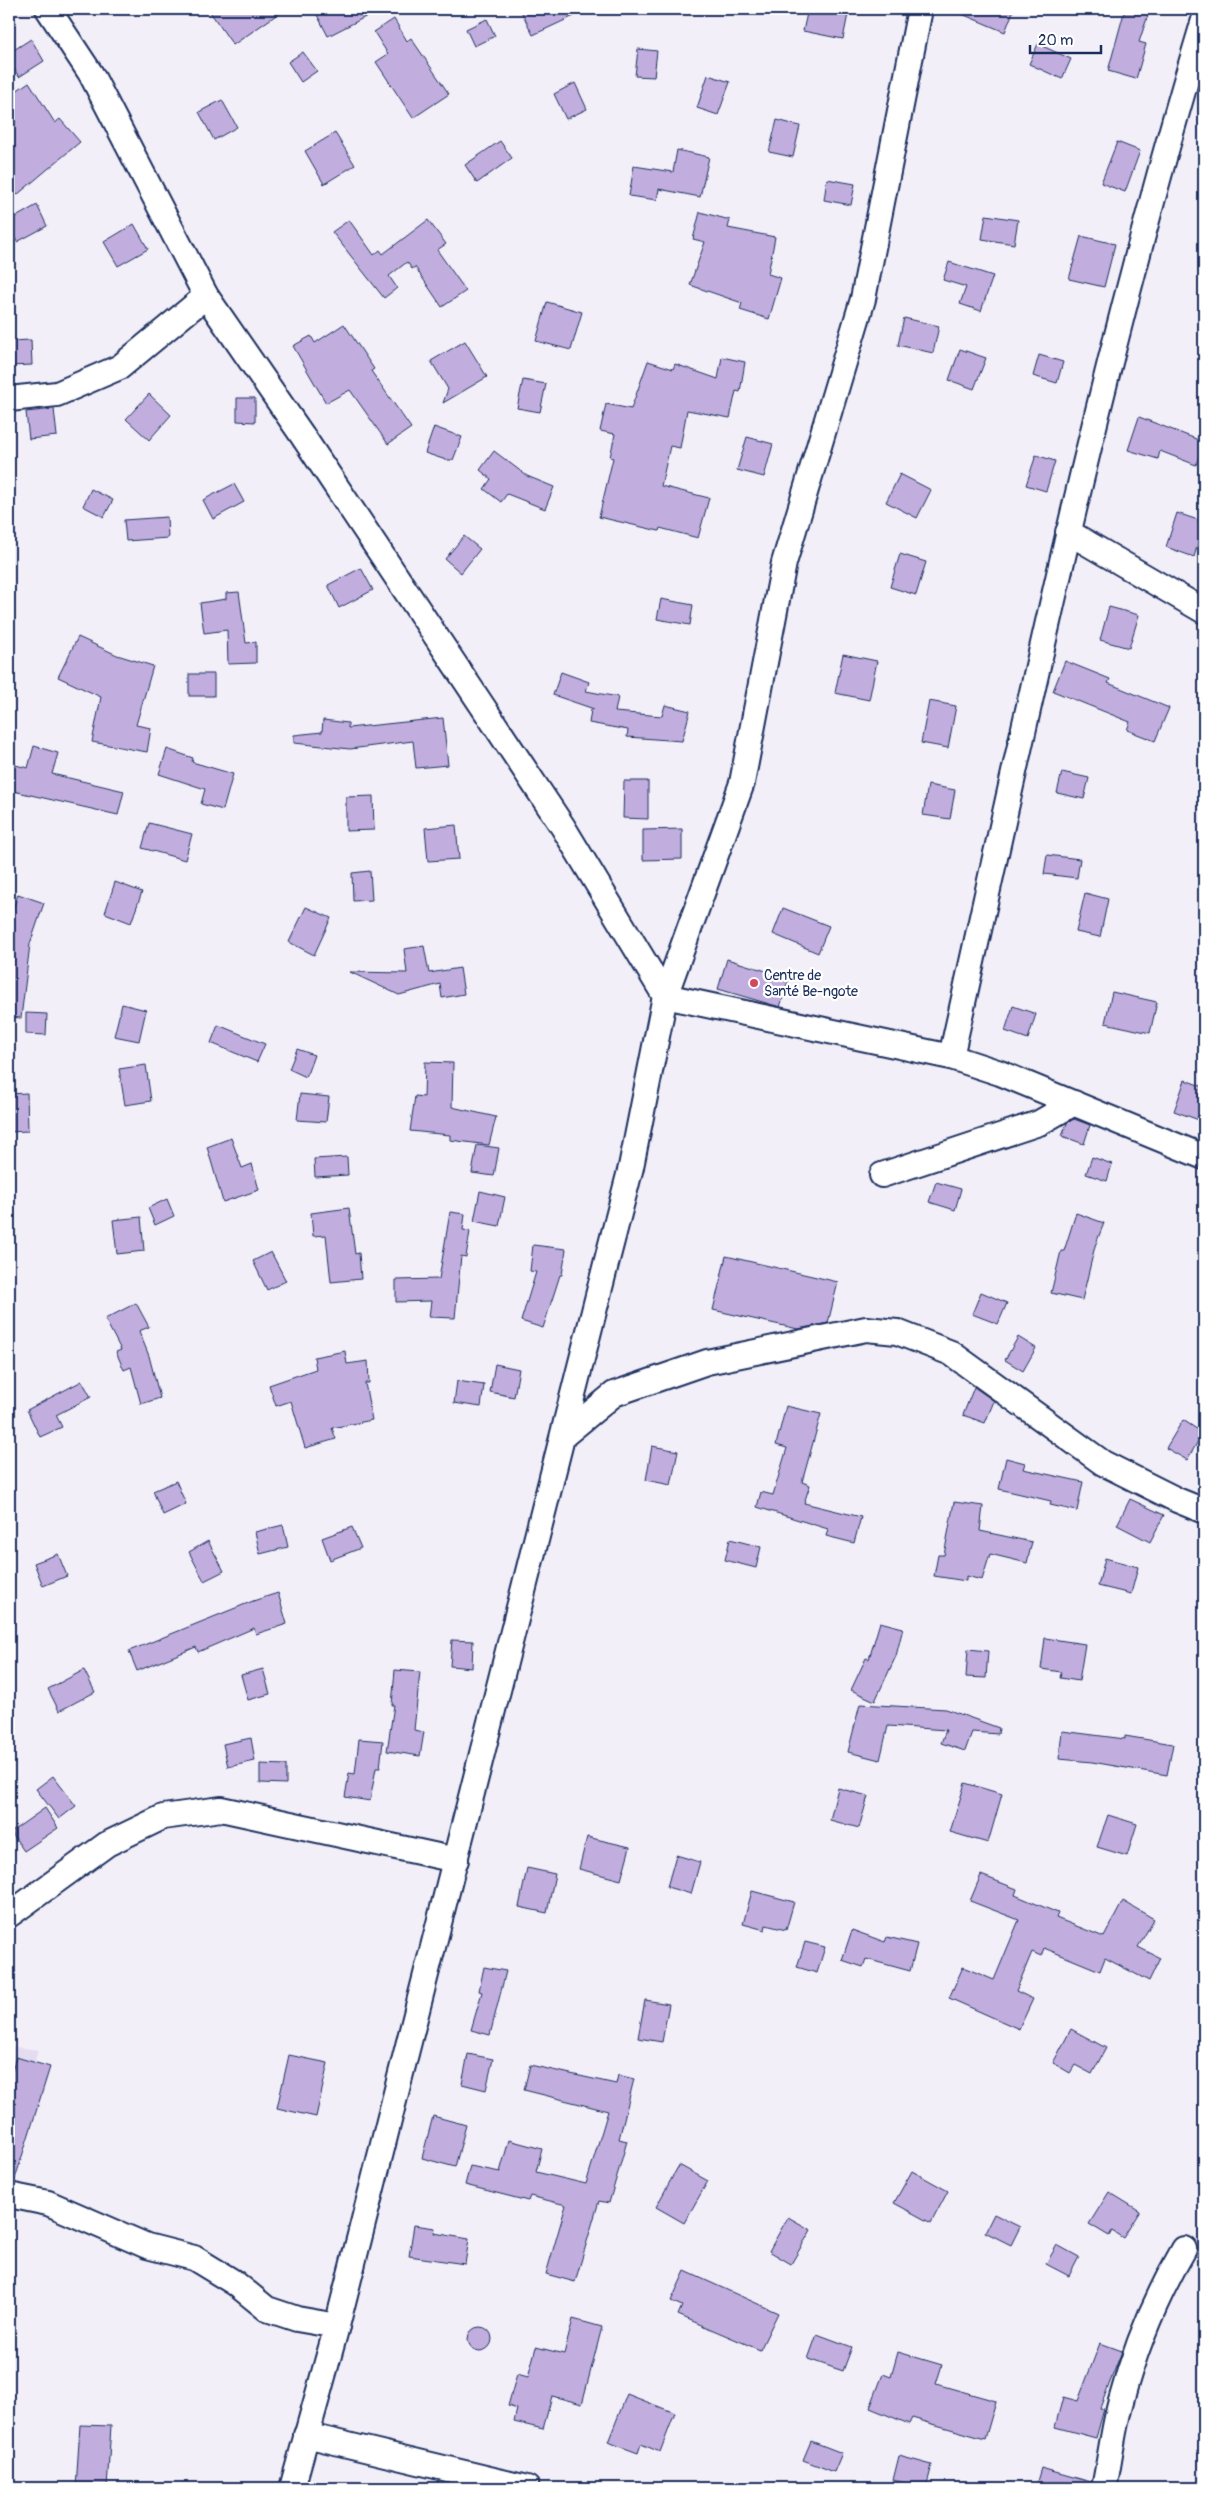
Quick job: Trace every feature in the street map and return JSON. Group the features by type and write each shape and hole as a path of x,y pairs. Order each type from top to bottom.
{"street":[{"path":"48,9 91,74 206,296 302,435 557,819 665,996 950,1057 1000,1073 1204,1157"},
{"path":"292,2488 337,2326 631,1167 665,996 742,783 784,563 863,299 920,9"},
{"path":"950,1057 1068,532 1161,162 1204,20"},
{"path":"9,400 57,394 120,367 206,296"},
{"path":"1068,532 1204,611"},
{"path":"882,1175 1039,1123 1074,1103"},
{"path":"563,1436 614,1394 707,1362 866,1329 882,1330 897,1332 951,1353 1103,1463 1177,1500 1204,1511"},
{"path":"9,1915 107,1844 163,1817 221,1809 456,1860"},
{"path":"9,2195 48,2203 146,2246 194,2258 235,2283 267,2309 297,2319 337,2326"},
{"path":"1104,2488 1120,2402 1129,2375 1162,2288 1184,2249"},
{"path":"306,2435 527,2488"}],"shaded area":[{"path":"9,2046 38,2050 9,2155"}],"building":[{"path":"208,9 285,9 233,45"},
{"path":"314,9 381,9 328,36"},
{"path":"520,9 589,9 533,35"},
{"path":"808,9 849,9 843,39 803,31"},
{"path":"950,9 1014,9 1005,32"},
{"path":"1125,9 1150,9 1139,42 1146,44 1136,79 1108,71"},
{"path":"394,19 407,41 411,38 449,94 413,118 376,62 388,54 374,32"},
{"path":"487,19 495,36 474,46 466,29"},
{"path":"31,39 44,61 19,77 9,60 9,53"},
{"path":"1038,44 1071,59 1062,79 1029,64"},
{"path":"638,49 657,51 654,77 635,76"},
{"path":"303,52 317,71 301,82 288,62"},
{"path":"708,75 730,82 718,115 697,108"},
{"path":"29,82 55,123 60,119 80,142 17,195 9,186 9,96"},
{"path":"575,83 587,109 566,119 554,94"},
{"path":"222,100 237,127 214,140 199,112"},
{"path":"777,120 800,126 793,157 769,152"},
{"path":"335,133 355,165 324,184 305,151"},
{"path":"500,141 512,158 477,183 465,165"},
{"path":"1117,142 1140,151 1125,192 1101,183"},
{"path":"677,150 709,157 700,197 659,189 657,200 629,196 634,166 673,172"},
{"path":"827,179 855,184 851,205 824,200"},
{"path":"37,205 47,226 17,242 9,226 9,221"},
{"path":"700,212 730,220 728,228 775,237 768,274 781,278 769,319 740,310 742,303 690,285 705,242 693,239"},
{"path":"986,215 1018,220 1014,244 982,239"},
{"path":"349,220 374,255 380,250 383,254 428,220 446,244 437,250 466,291 442,307 415,267 412,269 407,262 389,276 397,288 384,298 332,232"},
{"path":"134,224 148,249 118,266 104,242"},
{"path":"1081,236 1115,244 1104,287 1069,279"},
{"path":"949,262 993,276 981,311 960,304 966,287 943,280"},
{"path":"547,302 582,312 571,350 536,341"},
{"path":"904,318 939,326 933,353 898,345"},
{"path":"344,324 374,369 371,371 411,428 388,444 350,390 326,403 293,346 311,336 315,343"},
{"path":"31,340 32,365 9,366 9,341"},
{"path":"465,341 487,377 443,403 448,389 431,361"},
{"path":"960,349 986,358 974,389 949,380"},
{"path":"1039,355 1063,362 1057,383 1033,376"},
{"path":"722,357 745,362 740,392 736,391 730,418 687,410 680,448 670,446 661,486 709,498 698,538 660,528 659,531 599,517 613,458 610,457 615,434 600,431 606,404 631,409 648,361 673,369 675,364 718,379"},
{"path":"523,380 546,384 540,412 517,408"},
{"path":"149,394 171,415 149,440 126,419"},
{"path":"237,398 255,398 255,422 237,421"},
{"path":"54,409 57,436 29,439 26,412"},
{"path":"1139,417 1204,442 1196,465 1160,451 1158,459 1128,450"},
{"path":"434,427 462,437 453,460 446,460 425,453"},
{"path":"747,437 773,444 764,477 737,470"},
{"path":"494,451 527,476 554,487 545,509 507,494 501,502 484,489 491,479 480,470"},
{"path":"1036,455 1055,461 1046,491 1026,485"},
{"path":"900,474 931,490 917,518 886,502"},
{"path":"234,484 244,502 213,519 203,500"},
{"path":"91,489 113,500 104,517 83,506"},
{"path":"1177,513 1204,522 1194,557 1166,547"},
{"path":"167,517 168,538 126,541 124,520"},
{"path":"464,536 480,549 461,573 445,559"},
{"path":"900,554 926,562 916,595 890,587"},
{"path":"361,568 373,590 339,608 328,585"},
{"path":"239,592 246,643 256,642 256,663 228,664 227,630 204,633 200,603 226,599 226,593"},
{"path":"661,599 693,605 690,625 657,619"},
{"path":"1109,607 1139,615 1129,648 1100,640"},
{"path":"78,637 117,655 153,666 136,725 151,728 147,752 92,742 101,697 58,677"},
{"path":"843,654 877,661 869,700 835,693"},
{"path":"1065,661 1110,679 1108,683 1169,708 1155,741 1127,730 1130,722 1053,691"},
{"path":"561,672 589,682 586,691 618,697 615,712 662,716 665,705 690,711 682,741 627,737 628,730 589,723 591,710 594,709 553,695"},
{"path":"189,674 214,674 214,696 189,696"},
{"path":"929,701 956,706 948,748 921,743"},
{"path":"443,718 448,765 416,768 413,741 350,749 294,743 294,735 322,732 323,720 348,723 348,728"},
{"path":"34,746 58,753 52,774 124,791 118,815 9,790 11,764 28,768"},
{"path":"167,749 193,758 192,762 233,774 223,810 201,804 205,789 159,774"},
{"path":"1062,772 1089,778 1084,799 1057,793"},
{"path":"624,781 648,781 648,819 623,818"},
{"path":"928,785 955,790 950,819 923,815"},
{"path":"373,796 374,830 346,831 346,797"},
{"path":"149,823 192,834 185,860 142,848"},
{"path":"456,825 459,859 428,861 425,828"},
{"path":"682,829 682,859 643,860 643,830"},
{"path":"1047,855 1080,859 1077,878 1044,874"},
{"path":"370,871 372,900 353,901 352,873"},
{"path":"115,882 142,892 131,923 105,913"},
{"path":"1085,893 1108,899 1100,937 1076,932"},
{"path":"18,894 44,903 30,944 21,1018 9,1017 9,922"},
{"path":"306,907 331,918 314,955 289,942"},
{"path":"783,908 829,926 818,953 773,934"},
{"path":"424,946 429,973 460,968 464,994 442,998 440,984 399,995 350,972 407,973 404,949"},
{"name":"Centre de Santé Be-ngote","path":"727,959 789,978 780,1007 718,989"},
{"path":"1112,992 1157,1002 1150,1033 1105,1023"},
{"path":"122,1004 146,1010 139,1041 114,1036"},
{"path":"1013,1006 1036,1014 1028,1039 1005,1031"},
{"path":"26,1013 47,1014 46,1035 26,1034"},
{"path":"218,1025 265,1044 257,1062 211,1043"},
{"path":"297,1049 314,1055 306,1077 289,1069"},
{"path":"425,1062 453,1063 452,1107 496,1117 489,1145 450,1140 450,1135 410,1131 415,1096 424,1097"},
{"path":"146,1065 151,1101 125,1105 119,1069"},
{"path":"1185,1080 1204,1087 1204,1105 1199,1120 1174,1111"},
{"path":"27,1093 28,1131 9,1132 9,1094"},
{"path":"300,1094 329,1097 326,1122 297,1120"},
{"path":"1074,1119 1090,1125 1084,1144 1062,1136 1067,1123"},
{"path":"231,1138 242,1168 252,1164 259,1190 223,1202 207,1147"},
{"path":"477,1145 499,1148 494,1176 472,1173"},
{"path":"347,1157 348,1175 315,1177 314,1159"},
{"path":"1092,1157 1112,1164 1107,1181 1086,1174"},
{"path":"936,1182 961,1189 955,1210 929,1202"},
{"path":"480,1191 505,1197 499,1226 474,1221"},
{"path":"167,1199 174,1216 155,1225 148,1208"},
{"path":"349,1208 355,1254 359,1253 361,1279 331,1282 326,1235 313,1236 311,1213"},
{"path":"450,1212 465,1214 463,1230 470,1231 466,1257 461,1256 455,1318 429,1317 431,1301 396,1302 396,1280 439,1279"},
{"path":"1076,1213 1104,1223 1095,1246 1082,1300 1051,1293 1061,1251 1064,1251"},
{"path":"141,1217 144,1251 117,1254 113,1220"},
{"path":"533,1245 566,1249 562,1275 560,1275 543,1328 521,1321 536,1272 530,1271"},
{"path":"271,1252 286,1281 267,1290 253,1261"},
{"path":"726,1256 838,1282 828,1323 798,1329 713,1310"},
{"path":"981,1292 1007,1303 998,1324 972,1314"},
{"path":"136,1303 149,1327 139,1331 149,1356 160,1398 141,1404 131,1367 124,1370 116,1352 121,1350 105,1319"},
{"path":"1018,1337 1036,1348 1023,1371 1005,1360"},
{"path":"345,1351 347,1364 368,1361 369,1383 365,1383 372,1420 332,1428 336,1439 305,1448 291,1401 276,1406 269,1385 316,1369 314,1357"},
{"path":"495,1364 519,1369 514,1397 490,1392"},
{"path":"82,1381 91,1397 56,1415 62,1427 40,1437 27,1410"},
{"path":"457,1381 484,1385 481,1407 454,1403"},
{"path":"974,1387 994,1401 985,1423 963,1415"},
{"path":"786,1406 821,1414 802,1482 810,1485 804,1503 861,1517 854,1543 826,1536 828,1529 757,1507 761,1492 773,1495 787,1448 776,1445"},
{"path":"1183,1420 1203,1433 1187,1460 1166,1448"},
{"path":"652,1446 678,1451 671,1485 646,1480"},
{"path":"1006,1458 1025,1463 1023,1469 1083,1482 1077,1511 1050,1505 1051,1501 999,1489"},
{"path":"176,1481 186,1504 163,1515 153,1491"},
{"path":"1130,1499 1164,1515 1150,1542 1117,1525"},
{"path":"954,1502 983,1506 980,1531 1032,1542 1027,1563 990,1554 982,1580 966,1576 966,1581 934,1576 938,1555 944,1555"},
{"path":"283,1525 288,1547 260,1554 255,1532"},
{"path":"352,1527 361,1548 330,1560 322,1538"},
{"path":"730,1539 761,1547 756,1568 725,1560"},
{"path":"208,1541 224,1571 204,1581 189,1552"},
{"path":"58,1554 67,1576 43,1586 34,1563"},
{"path":"1105,1558 1138,1567 1131,1594 1098,1586"},
{"path":"278,1593 287,1624 256,1634 254,1628 198,1652 196,1647 137,1671 129,1651 253,1601"},
{"path":"880,1622 903,1628 896,1656 875,1701 851,1690 866,1658 869,1659"},
{"path":"1045,1638 1085,1644 1079,1681 1060,1678 1061,1672 1041,1669"},
{"path":"452,1640 473,1641 472,1668 450,1666"},
{"path":"968,1649 988,1651 986,1678 966,1677"},
{"path":"263,1669 270,1694 248,1700 241,1675"},
{"path":"84,1670 95,1692 59,1711 48,1689"},
{"path":"395,1670 420,1672 414,1730 424,1732 420,1756 387,1751 394,1705 392,1705"},
{"path":"860,1704 946,1709 999,1728 998,1734 972,1732 965,1751 941,1743 946,1730 888,1726 880,1760 848,1752"},
{"path":"1062,1731 1125,1739 1125,1736 1173,1744 1167,1775 1092,1762 1059,1759"},
{"path":"251,1738 255,1761 228,1767 223,1744"},
{"path":"359,1739 383,1741 380,1768 376,1768 370,1801 345,1797 349,1773 355,1774"},
{"path":"260,1764 286,1765 286,1784 260,1783"},
{"path":"53,1776 76,1806 59,1819 36,1789"},
{"path":"965,1783 1002,1794 988,1843 950,1832"},
{"path":"838,1788 868,1796 859,1828 830,1820"},
{"path":"45,1808 58,1828 24,1851 11,1832"},
{"path":"1108,1815 1137,1824 1127,1856 1097,1847"},
{"path":"587,1837 630,1847 621,1880 579,1869"},
{"path":"676,1855 700,1862 691,1894 667,1887"},
{"path":"527,1868 555,1874 547,1913 519,1907"},
{"path":"981,1875 1017,1889 1015,1895 1058,1913 1056,1918 1104,1937 1123,1901 1154,1919 1138,1947 1160,1958 1149,1981 1105,1958 1100,1971 1044,1948 1041,1956 1032,1952 1016,1991 1033,1999 1019,2029 949,1998 963,1967 994,1980 1019,1920 970,1901"},
{"path":"752,1891 794,1902 786,1930 766,1925 765,1930 743,1924"},
{"path":"852,1930 885,1942 887,1937 917,1944 910,1971 866,1959 863,1967 842,1960"},
{"path":"805,1942 825,1947 817,1973 797,1967"},
{"path":"484,1967 506,1971 490,2035 471,2030 482,1992 479,1991"},
{"path":"645,2000 669,2004 662,2042 638,2038"},
{"path":"1071,2029 1106,2048 1092,2074 1075,2065 1070,2073 1053,2063"},
{"path":"468,2054 493,2059 486,2090 462,2084"},
{"path":"289,2055 328,2063 316,2117 277,2108"},
{"path":"16,2057 50,2067 14,2182 9,2182 9,2081"},
{"path":"530,2065 616,2084 618,2075 634,2079 619,2139 627,2141 619,2169 609,2203 599,2201 575,2282 546,2274 566,2205 530,2196 528,2201 465,2185 470,2166 500,2172 509,2140 542,2149 536,2172 586,2184 608,2111 524,2090"},
{"path":"433,2116 466,2125 455,2167 422,2158"},
{"path":"679,2165 708,2181 684,2223 656,2207"},
{"path":"912,2171 948,2191 931,2223 894,2203"},
{"path":"1109,2192 1140,2211 1123,2238 1112,2231 1109,2236 1089,2224"},
{"path":"994,2214 1020,2227 1011,2245 985,2232"},
{"path":"788,2217 811,2230 791,2264 769,2251"},
{"path":"414,2225 435,2228 434,2233 469,2239 465,2264 409,2256"},
{"path":"1057,2245 1079,2257 1069,2276 1046,2264"},
{"path":"685,2271 778,2313 760,2350 678,2315 682,2306 671,2301"},
{"path":"573,2319 602,2327 582,2404 552,2396 543,2429 514,2422 517,2409 508,2406 517,2374 528,2377 536,2347 564,2354"},
{"path":"480,2327 488,2331 492,2339 488,2347 480,2351 472,2347 468,2339 472,2331"},
{"path":"817,2334 852,2347 843,2371 808,2359"},
{"path":"1100,2343 1122,2351 1100,2408 1104,2409 1096,2438 1055,2427 1063,2397 1078,2401"},
{"path":"898,2352 942,2365 936,2384 996,2401 985,2439 912,2418 909,2424 870,2408 883,2374 891,2377"},
{"path":"627,2394 675,2413 660,2452 641,2444 638,2453 608,2442"},
{"path":"80,2425 111,2426 107,2488 76,2488"},
{"path":"811,2441 842,2453 834,2472 803,2460"},
{"path":"899,2456 932,2465 926,2488 893,2480"},
{"path":"1041,2468 1091,2482 1091,2488 1035,2488"}],"place":[{"name":"Centre de Santé Be-ngote","path":"754,983"}]}
